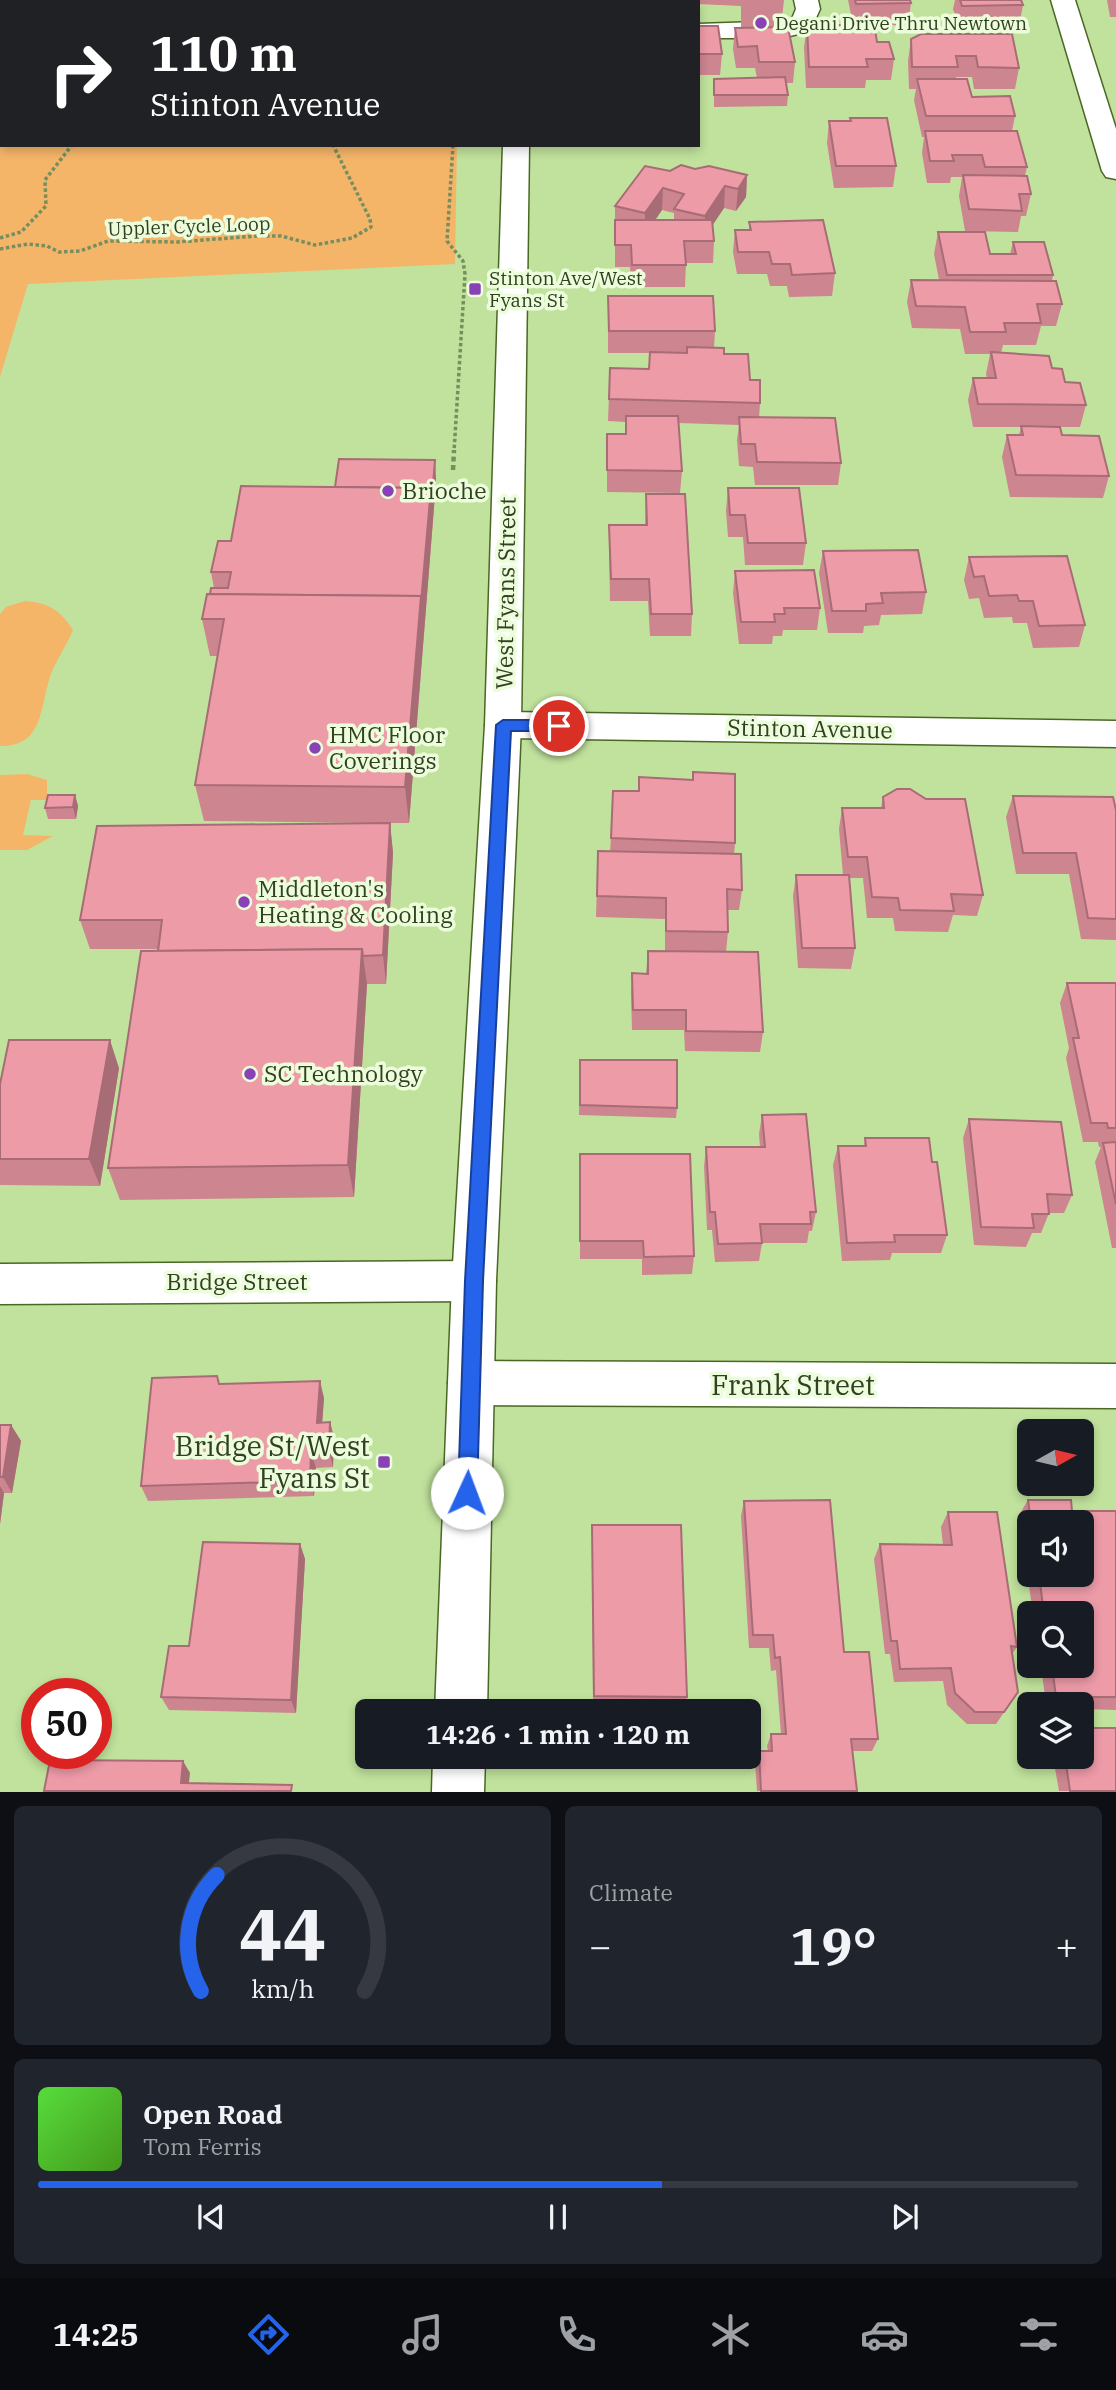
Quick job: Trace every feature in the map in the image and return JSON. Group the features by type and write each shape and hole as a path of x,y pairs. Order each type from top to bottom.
{"main road":[{"path":"1063,0 1095,70 1116,171"},
{"path":"700,15 782,13 807,4"},
{"path":"700,31 782,31 801,26 807,4"},
{"name":"West Fyans Street","path":"461,1699 474,1281 503,725 516,147"},
{"name":"Stinton Avenue","path":"503,725 1116,734"},
{"name":"Bridge Street","path":"0,1284 474,1281"},
{"name":"Frank Street","path":"471,1383 1116,1386"},
{"path":"458,1791 459,1769"}],"path":[{"path":"0,238 21,232 46,206 46,180 71,147"},
{"name":"Uppler Cycle Loop","path":"0,249 28,244 47,246 59,251 80,251 108,241 177,242 257,236 281,236 315,245 352,238 371,227 370,215 365,202 346,176 334,147"},
{"path":"453,147 447,241 463,261 465,274 453,470"}],"shaded area":[{"path":"0,147 457,147 455,264 28,284 0,377"},
{"path":"25,601 53,609 73,630 53,669 34,731 15,744 0,746 0,614 6,607"},
{"path":"27,774 47,780 47,800 31,800 23,835 53,836 27,850 0,850 0,775"}],"building":[{"path":"855,0 910,0 911,3 856,4"},
{"path":"960,0 1021,0 1023,5 962,6"},
{"path":"874,24 877,42 889,42 894,59 866,59 868,67 809,67 807,26"},
{"path":"700,26 718,26 722,54 700,54"},
{"path":"788,27 795,62 759,62 757,46 738,47 735,28"},
{"path":"921,34 1012,34 1019,68 978,67 976,56 956,56 958,67 912,67 911,39"},
{"path":"785,77 788,95 714,95 714,79"},
{"path":"917,79 967,79 972,97 1010,96 1015,116 926,116"},
{"path":"850,118 887,118 896,166 836,166 829,121 851,121"},
{"path":"925,131 1017,131 1027,167 985,167 982,155 952,155 954,161 930,161"},
{"path":"681,165 695,169 709,166 747,175 738,189 725,186 705,216 674,209 684,194 663,188 645,213 615,206 645,166 670,171"},
{"path":"963,175 1027,176 1031,194 1019,194 1022,211 969,209"},
{"path":"615,220 712,220 714,241 684,241 686,265 632,265 631,245 615,245"},
{"path":"823,220 835,273 792,275 790,264 772,264 769,252 738,252 735,230 751,230 749,222"},
{"path":"938,232 985,232 990,254 1016,254 1013,242 1044,242 1053,275 947,275"},
{"path":"911,280 1056,281 1062,304 1037,304 1041,323 1004,323 1006,332 970,332 965,307 916,306"},
{"path":"608,296 713,296 715,331 609,331"},
{"path":"687,347 724,348 724,354 748,354 750,380 760,380 760,403 609,399 610,368 649,369 650,352 687,353"},
{"path":"991,352 1049,356 1052,368 1062,369 1065,382 1080,383 1086,405 978,404 973,378 996,378"},
{"path":"626,416 678,416 682,471 607,470 607,434 626,434"},
{"path":"739,417 835,418 841,463 757,462 755,444 741,444"},
{"path":"1021,426 1060,427 1062,435 1099,436 1109,476 1016,475 1007,435 1023,435"},
{"path":"339,459 435,460 432,497 431,488 335,487"},
{"path":"241,486 431,488 421,603 421,596 210,594 211,588 228,588 231,572 211,572 218,541 231,541"},
{"path":"728,488 799,488 806,543 748,543 745,515 730,515"},
{"path":"646,494 685,494 692,614 651,614 649,579 611,579 609,525 647,525"},
{"path":"918,550 926,592 881,593 883,603 866,604 866,611 832,611 823,551"},
{"path":"1067,556 1085,625 1039,626 1033,601 1019,601 1017,595 989,596 984,576 974,577 969,557"},
{"path":"814,570 820,608 784,608 785,614 774,614 775,622 741,622 735,571"},
{"name":"HMC Floor Coverings","path":"207,594 421,596 405,787 195,785 224,619 202,619"},
{"path":"693,772 735,774 735,843 611,838 613,791 639,791 639,777 693,780"},
{"path":"897,789 910,789 926,799 965,799 983,895 951,894 954,911 900,910 898,898 872,897 867,857 848,857 842,808 884,808 883,797"},
{"path":"48,795 75,795 73,807 45,808"},
{"path":"1013,796 1113,797 1116,810 1116,919 1088,918 1076,853 1023,853"},
{"name":"Middleton's Heating & Cooling","path":"390,823 383,955 363,956 362,949 158,951 162,920 80,920 97,826"},
{"path":"598,851 741,854 742,890 727,889 728,932 666,931 666,898 597,896"},
{"path":"796,875 849,875 855,948 802,948"},
{"name":"SC Technology","path":"362,949 348,1165 108,1168 141,951"},
{"path":"648,951 758,952 763,1032 686,1031 686,1010 633,1010 632,973 648,974"},
{"path":"1067,983 1116,983 1116,1128 1108,1128 1107,1123 1091,1123 1073,1038 1079,1038"},
{"path":"9,1040 110,1040 89,1159 0,1159 0,1084"},
{"path":"580,1060 677,1060 677,1108 580,1105"},
{"path":"806,1114 816,1212 810,1212 811,1224 760,1224 762,1243 718,1244 715,1212 710,1212 706,1147 765,1147 762,1115"},
{"path":"969,1119 1061,1122 1072,1195 1047,1194 1049,1214 1032,1214 1034,1228 981,1227"},
{"path":"865,1138 929,1138 932,1162 937,1162 947,1235 894,1235 895,1242 847,1243 838,1146 866,1146"},
{"path":"1116,1142 1116,1204 1103,1143"},
{"path":"580,1154 690,1154 694,1256 644,1257 643,1241 580,1241"},
{"path":"217,1376 219,1384 320,1381 317,1423 330,1422 329,1451 311,1452 310,1481 141,1486 152,1378"},
{"path":"0,1425 11,1425 3,1477 0,1477"},
{"path":"830,1500 844,1652 869,1652 878,1739 851,1739 857,1791 761,1791 761,1751 772,1751 771,1734 786,1734 780,1657 775,1658 773,1635 753,1635 744,1501"},
{"path":"1028,1500 1071,1500 1072,1510 1029,1510"},
{"path":"1094,1511 1116,1511 1116,1697 1094,1697 1094,1692 1055,1692 1054,1678 1094,1678 1094,1601 1042,1601 1041,1587 1094,1587"},
{"path":"948,1512 997,1512 1017,1647 1011,1646 1018,1692 1004,1712 975,1712 955,1693 951,1668 900,1669 897,1641 891,1641 880,1544 952,1545"},
{"path":"592,1525 681,1525 687,1697 594,1696"},
{"path":"203,1542 300,1544 291,1700 161,1697 169,1646 189,1646"},
{"path":"1094,1728 1116,1728 1116,1791 1070,1791 1067,1769 1094,1769"},
{"path":"112,1760 183,1761 181,1783 292,1785 291,1791 44,1791 48,1769 112,1769"}],"place":[{"name":"Degani Drive Thru Newtown","path":"761,23"},
{"name":"Stinton Ave/West Fyans St","path":"475,289"},
{"name":"Brioche","path":"388,491"},
{"name":"HMC Floor Coverings","path":"315,748"},
{"name":"Middleton's Heating & Cooling","path":"244,902"},
{"name":"SC Technology","path":"250,1074"},
{"name":"Bridge St/West Fyans St","path":"384,1462"}],"route":[{"path":"467,1493 474,1281 503,725 559,726"}]}
